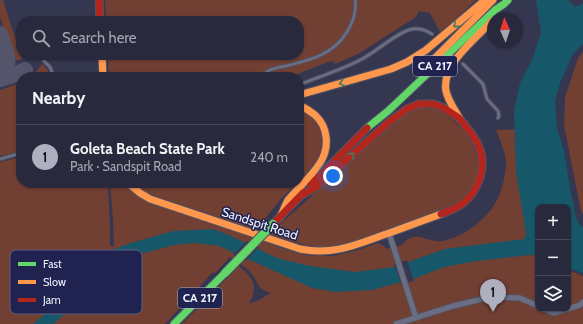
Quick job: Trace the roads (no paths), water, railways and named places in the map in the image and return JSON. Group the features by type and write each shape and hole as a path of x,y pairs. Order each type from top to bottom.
{"main road":[{"path":"99,0 100,16"},
{"path":"304,94 391,69 412,60 427,50 485,0"},
{"name":"CA 217","path":"174,324 383,110 493,0"},
{"path":"500,12 506,2"},
{"name":"CA 217","path":"367,128 388,111 495,10 506,2"},
{"path":"460,120 447,94 445,84 446,76 456,60 487,27"},
{"path":"102,60 103,72"},
{"path":"300,196 316,187 389,122 407,109 419,104 433,104 442,107 460,120"},
{"path":"304,107 312,112 320,121 327,139 324,156 320,164 304,182"},
{"name":"Sandspit Road","path":"134,188 150,199 300,249 311,251 337,250 351,247 451,210 466,200 475,190 480,177 482,165 481,156 475,140 460,120"},
{"path":"280,216 287,202 299,188"}],"street":[{"path":"389,233 416,318"},
{"path":"396,324 468,302 491,297 520,298 535,305"},
{"path":"571,308 580,305 583,302"}],"lane":[{"path":"266,72 268,70 316,57 333,48 342,40 352,23 356,11 355,0"},
{"path":"304,83 361,60 398,35 410,29 416,28 432,34"},
{"path":"44,61 50,67 52,72"},
{"path":"463,64 483,84 487,99 498,111 498,118"},
{"path":"0,159 16,154"}],"water":[{"path":"536,0 568,0 574,6 578,6 583,3 583,44 573,54 561,80 555,101 557,128 564,151 575,215 579,224 583,227 583,273 571,269 571,204 535,204 535,256 529,255 476,261 444,267 416,278 372,290 336,292 312,288 219,246 196,243 174,245 142,254 142,250 112,250 173,231 213,229 277,258 310,266 355,272 394,267 445,249 524,239 526,234 516,172 514,111 520,83 532,60 541,33"},
{"path":"45,314 65,314 53,324 33,324"}],"place":[{"name":"Goleta Beach State Park","path":"493,312"}]}
